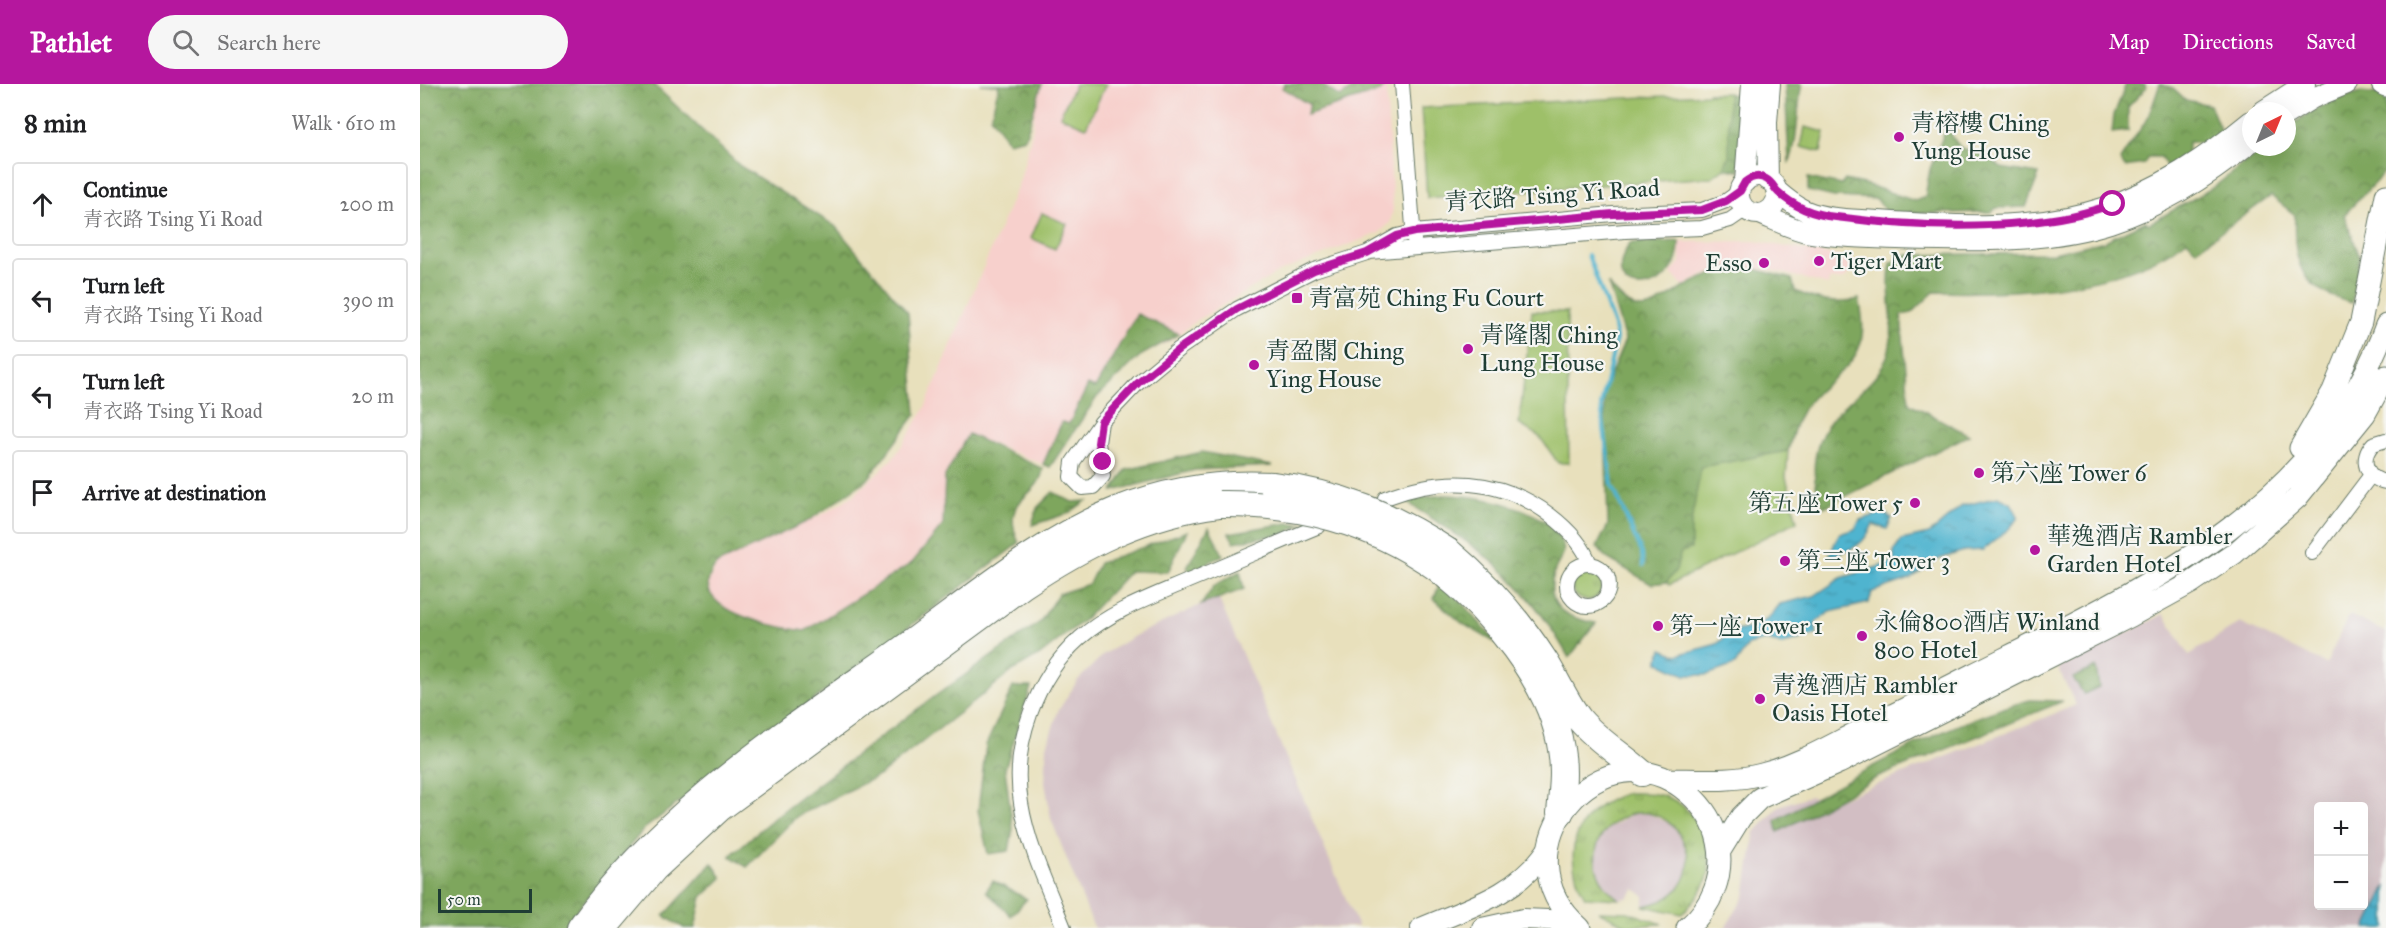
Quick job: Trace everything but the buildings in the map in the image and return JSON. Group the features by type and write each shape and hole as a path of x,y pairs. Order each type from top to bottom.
{"highway":[{"path":"580,928 616,880 686,811 830,702 1038,551 1089,522 1165,494 1219,485 1272,485 1303,489 1360,504 1410,527 1443,560 1503,634 1530,674 1550,711 1562,750 1563,783 1560,813"},
{"path":"604,928 654,869 695,829 1022,586 1095,541 1156,517 1219,504 1271,505 1327,514 1376,531 1480,579 1514,616 1549,666 1569,704 1591,732 1655,776"}],"main road":[{"path":"1748,199 1752,84"},
{"path":"1748,199 1774,205 1767,122 1770,84"},
{"path":"2277,102 2305,84"},
{"path":"2296,108 2313,98 2347,84"},
{"path":"2382,84 2386,86"},
{"path":"1748,199 1754,177 1772,185 1804,210 1848,219 1951,225 2042,220 2102,208 2162,185 2196,164 2242,128"},
{"path":"1748,199 1801,230 1841,236 1945,240 2053,235 2110,223 2170,199 2206,177 2242,149"},
{"path":"2270,495 2320,417 2337,381 2362,316 2376,256 2386,195"},
{"path":"1720,851 1741,817 1760,798 1839,763 2053,645 2179,566 2222,536 2270,495 2318,444 2344,410 2376,352 2386,325"},
{"path":"1576,925 1553,892 1547,871 1547,850 1551,833 1560,813 1576,794 1597,781 1618,774 1724,778 1761,774 1817,753 2053,645 2165,598 2251,540 2297,498 2344,443 2365,414 2386,376"},
{"path":"1655,776 1698,802 1710,819 1720,851 1718,880 1708,904 1687,928"},
{"path":"1421,928 1510,890 1534,869 1547,850"},
{"path":"1482,928 1523,919 1576,925"}],"street":[{"path":"1402,84 1415,249"},
{"name":"青衣路 Tsing Yi Road","path":"1101,422 1157,367 1237,309 1314,270 1367,253 1397,236 1414,232 1613,214 1702,210 1726,201 1748,199"},
{"name":"青衣路 Tsing Yi Road","path":"1367,253 1577,235 1702,228 1730,220 1748,199"},
{"path":"2386,440 2373,444 2368,449 2366,467 2371,475 2386,482"},
{"path":"2312,553 2371,475"},
{"path":"1385,498 1410,488 1436,483 1463,482 1489,486 1515,494 1539,506 1560,523 1586,553 1590,564"},
{"path":"1064,928 1033,850 1020,803 1019,776 1022,740 1034,702 1055,666 1080,638 1124,608 1318,526"}],"shaded area":[{"path":"1038,84 1386,84 1393,209 1390,223 1379,233 1279,272 1199,319 1168,342 1140,356 1097,397 1050,467 968,434 945,476 943,524 912,563 805,631 773,627 722,607 712,596 708,583 717,564 825,513 855,494 895,456 924,410 1020,180 1032,132"},
{"name":"Esso","path":"1754,241 1843,257 1848,261 1850,272 1844,279 1829,280 1828,285 1772,270 1736,267 1703,275 1683,286 1671,273 1680,262 1680,242"},
{"path":"1218,597 1358,927 1094,928 1051,819 1045,782 1047,746 1058,711 1078,680 1104,654 1136,635"},
{"path":"2164,614 2189,655 2240,623 2326,664 2349,615 2386,632 2386,928 1725,928 1745,896 1755,832 1779,806 1809,796 1835,801 2076,705 2058,668"},
{"path":"1647,813 1673,825 1683,837 1690,867 1684,883 1674,895 1660,903 1644,906 1644,896 1635,889 1627,898 1619,899 1610,893 1597,871 1595,855 1598,840 1607,829 1632,814"}],"green space":[{"path":"420,84 653,84 740,166 835,226 908,313 916,414 868,479 808,521 717,564 708,580 710,593 720,604 755,620 805,631 912,563 943,525 945,476 968,434 1043,469 1035,487 1016,507 1013,516 1019,543 644,829 562,928 420,928"},
{"path":"980,84 1042,84 1025,138 1008,142 991,117 999,85"},
{"path":"1075,84 1106,84 1086,127 1060,116"},
{"path":"1284,84 1321,84 1340,97 1359,84 1386,84 1381,91 1306,115 1310,105 1282,88"},
{"path":"1785,84 1802,84 1794,146 1789,162"},
{"path":"2126,84 2145,84 2146,88 2128,107 2128,131 2112,133 2114,115"},
{"path":"2160,84 2173,88 2186,100 2210,105 2222,134 2215,143 2188,142 2188,161 2170,173 2161,157 2148,157 2144,164 2125,167 2120,160 2149,116"},
{"path":"2361,92 2381,94 2386,98 2386,171 2344,215 2360,257 2352,303 2321,291 2303,272 2295,247 2295,215 2271,196 2196,250 2187,240 2161,257 2131,270 2066,286 2032,290 1934,292 1912,313 1901,315 1909,403 1969,435 1824,507 1815,483 1814,470 1818,446 1829,423 1870,382 1886,359 1891,336 1889,275 1891,263 1907,255 2053,253 2105,241 2146,221 2148,224 2214,187 2253,156 2296,156 2296,122 2340,98"},
{"path":"1708,93 1742,95 1739,171 1722,168 1724,125"},
{"path":"1728,93 1729,155 1724,168 1712,177 1427,198 1421,108"},
{"path":"1949,121 1952,137 1961,148 1988,156 2001,168 2039,174 2026,207 1996,208 1992,212 1887,214 1877,199 1834,197 1808,191 1808,178 1841,185 1845,180 1868,185 1915,201 1925,197 1930,169"},
{"path":"1805,127 1825,132 1821,152 1801,147"},
{"path":"1042,213 1067,224 1055,249 1031,238"},
{"path":"1679,241 1676,261 1667,275 1654,284 1641,287 1629,285 1622,276 1621,263 1630,243"},
{"path":"1729,269 1755,269 1792,279 1795,291 1818,299 1842,302 1859,299 1863,322 1861,340 1856,354 1848,365 1813,396 1802,411 1788,451 1701,467 1691,524 1691,550 1681,553 1676,570 1667,582 1651,584 1605,557 1597,547 1608,525 1604,391 1625,340 1608,283 1629,304 1639,308 1648,307 1704,277"},
{"path":"1532,311 1567,312 1569,463 1558,463 1540,437 1519,424"},
{"path":"1137,314 1179,334 1140,356 1097,397 1050,467 1043,464 1062,422 1069,424 1088,385 1095,388"},
{"path":"1788,451 1786,477 1797,521 1669,585 1667,582 1676,570 1681,552 1691,549 1691,524 1701,467"},
{"path":"1202,452 1272,466 1195,470 1113,491 1126,470"},
{"path":"1053,492 1072,502 1086,501 1069,513 1032,525 1037,508"},
{"path":"1444,495 1496,501 1515,507 1533,514 1548,524 1559,536 1564,551 1555,570 1552,585 1555,603 1567,614 1596,623 1569,658 1535,605 1498,566 1455,533 1403,500"},
{"path":"1288,523 1303,524 1283,534 1234,542 1229,533"},
{"path":"1209,527 1223,555 1190,572 1187,567"},
{"path":"1187,531 1168,572 1130,571 1084,620 1040,655 1014,670 880,775 797,816 747,867 730,856 775,817 924,704 1040,622 1058,594 1089,584 1099,563"},
{"path":"1587,570 1598,574 1602,585 1598,596 1587,600 1576,596 1572,585 1576,574"},
{"path":"1240,571 1244,589 1201,605 1214,586"},
{"path":"1441,579 1498,644 1463,624 1434,599"},
{"path":"2096,667 2099,687 2084,694 2073,678"},
{"path":"1013,687 1031,687 1005,769 1013,829 1009,851 988,854 978,810 986,745"},
{"path":"2030,700 2063,701 1876,778 1778,832 1776,820 1900,752 1965,722"},
{"path":"1627,793 1654,794 1679,803 1695,820 1701,831 1708,854 1708,876 1701,892 1682,914 1644,906 1670,896 1684,880 1688,861 1683,842 1672,825 1655,815 1635,813 1614,823 1599,839 1596,860 1598,873 1604,885 1619,899 1585,897 1577,880 1574,848 1578,833 1596,809"},
{"path":"712,863 722,878 702,897 695,928 684,928 664,916"},
{"path":"993,881 1027,899 1011,916 986,891"},
{"path":"1598,911 1628,912 1662,924 1628,926"}],"water":[{"path":"1998,497 2011,503 2018,516 2011,527 1983,550 1964,551 1939,559 1910,579 1872,592 1869,603 1830,612 1815,623 1817,634 1781,645 1769,640 1748,645 1735,665 1707,675 1685,675 1658,662 1662,649 1677,655 1717,644 1731,632 1750,628 1768,619 1780,604 1814,596 1841,578 1894,562 1894,551 1902,540 1929,534 1962,506"},
{"path":"1883,513 1892,518 1887,529 1873,524 1861,543 1829,556 1839,534 1855,529 1860,520"},
{"path":"2386,886 2386,928 2366,928"}],"waterway":[{"path":"1588,255 1614,326 1616,339 1601,406 1612,485 1642,553 1643,565"}],"place":[{"name":"青榕樓 Ching Yung House","path":"1899,137"},
{"name":"Tiger Mart","path":"1819,261"},
{"name":"Esso","path":"1764,263"},
{"name":"青富苑 Ching Fu Court","path":"1297,298"},
{"name":"青隆閣 Ching Lung House","path":"1468,349"},
{"name":"青盈閣 Ching Ying House","path":"1254,365"},
{"name":"第六座 Tower 6","path":"1979,473"},
{"name":"第五座 Tower 5","path":"1915,503"},
{"name":"華逸酒店 Rambler Garden Hotel","path":"2035,550"},
{"name":"第三座 Tower 3","path":"1785,561"},
{"name":"第一座 Tower 1","path":"1658,626"},
{"name":"永倫800酒店 Winland 800 Hotel","path":"1862,636"},
{"name":"青逸酒店 Rambler Oasis Hotel","path":"1760,699"}],"route":[{"path":"1103,462 1098,443 1101,422 1138,383 1179,349 1237,309 1262,295 1314,270 1367,253 1397,236 1434,229 1503,223 1613,214 1702,210 1734,196 1745,182 1754,177 1768,180 1776,190 1804,210 1821,216 1848,219 1934,225 2034,221 2084,213 2113,204"}]}
